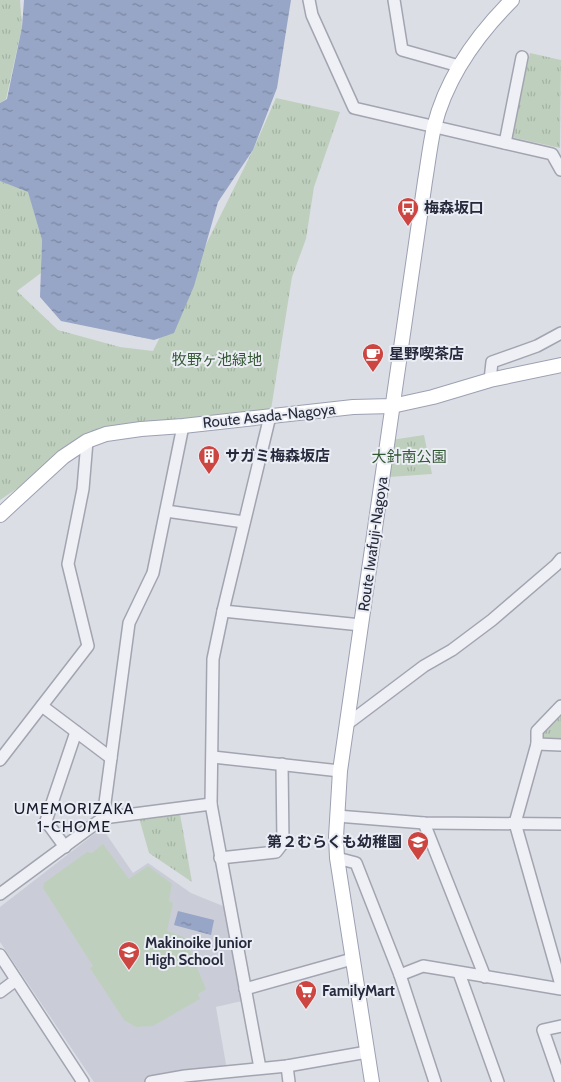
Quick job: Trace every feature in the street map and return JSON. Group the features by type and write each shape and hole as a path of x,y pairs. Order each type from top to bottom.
{"main road":[{"name":"Route Iwafuji-Nagoya","path":"372,1082 338,858 337,816 340,771 434,126 444,97 459,66 493,19 512,0"},
{"name":"Route Asada-Nagoya","path":"0,515 63,457 87,441 106,434 353,407 392,406 434,397 490,380 561,365"}],"street":[{"path":"309,0 312,15 354,108 552,154 561,170"},
{"path":"394,0 402,50 459,66"},
{"path":"505,143 522,57"},
{"path":"490,380 492,362 537,346 561,333"},
{"path":"260,1068 210,804 213,757 213,659 270,416"},
{"path":"103,818 129,623 153,573 183,426"},
{"path":"0,760 88,646 68,564 83,489 87,441"},
{"path":"166,511 244,522"},
{"path":"347,724 424,666 452,650 492,620 560,562"},
{"path":"223,611 361,625"},
{"path":"42,706 111,758"},
{"path":"400,974 423,966 485,977 561,987 515,823 536,744 537,731 561,706"},
{"path":"65,847 46,821 76,732"},
{"path":"536,744 561,745"},
{"path":"213,757 340,771"},
{"path":"220,858 276,852 283,843 282,764"},
{"path":"0,894 103,818 210,804"},
{"path":"337,816 424,823 561,824"},
{"path":"424,823 485,977"},
{"path":"338,858 356,863 400,974 435,1082"},
{"path":"0,955 83,1082"},
{"path":"245,989 352,958"},
{"path":"459,973 498,1082"},
{"path":"0,992 16,980"},
{"path":"561,1026 542,1030 561,1082"},
{"path":"151,1082 218,1077 260,1068 287,1066 367,1052"},
{"path":"287,1066 289,1082"}],"shaded area":[{"name":"Makinoike Junior High School","path":"102,828 133,873 148,863 191,893 223,906 227,911 242,1001 216,1007 227,1070 152,1082 94,1082 0,942 0,907"}],"green space":[{"path":"0,0 20,0 22,27 6,99 0,103"},
{"path":"530,53 561,60 560,148 511,137"},
{"name":"牧野ヶ池緑地","path":"276,98 340,112 314,187 306,239 292,277 270,416 87,441 0,500 0,181 28,191 42,240 41,273 17,291 58,330 120,347 153,351 253,150"},
{"name":"大針南公園","path":"424,435 432,474 389,477 391,440"},
{"path":"561,713 561,740 543,739 542,733"},
{"path":"180,814 192,882 149,853 139,818"},
{"path":"103,844 129,879 148,866 172,884 169,901 173,903 167,931 184,937 206,989 198,994 200,999 153,1026 136,1027 124,1020 90,968 93,966 43,888 44,883 87,852 92,853"}],"water":[{"path":"24,0 291,0 277,88 253,150 218,202 194,286 174,333 154,340 61,321 40,297 42,240 28,192 0,181 0,103 7,99 22,27"},
{"path":"178,911 214,920 211,935 174,925"}],"place":[{"name":"梅森坂口","path":"408,227"},
{"name":"星野喫茶店","path":"373,373"},
{"name":"サガミ梅森坂店","path":"209,475"},
{"name":"第２むらくも幼稚園","path":"418,861"},
{"name":"Makinoike Junior High School","path":"129,971"},
{"name":"FamilyMart","path":"306,1010"}],"district":[{"name":"UMEMORIZAKA 1-CHOME","path":"74,817"}]}
